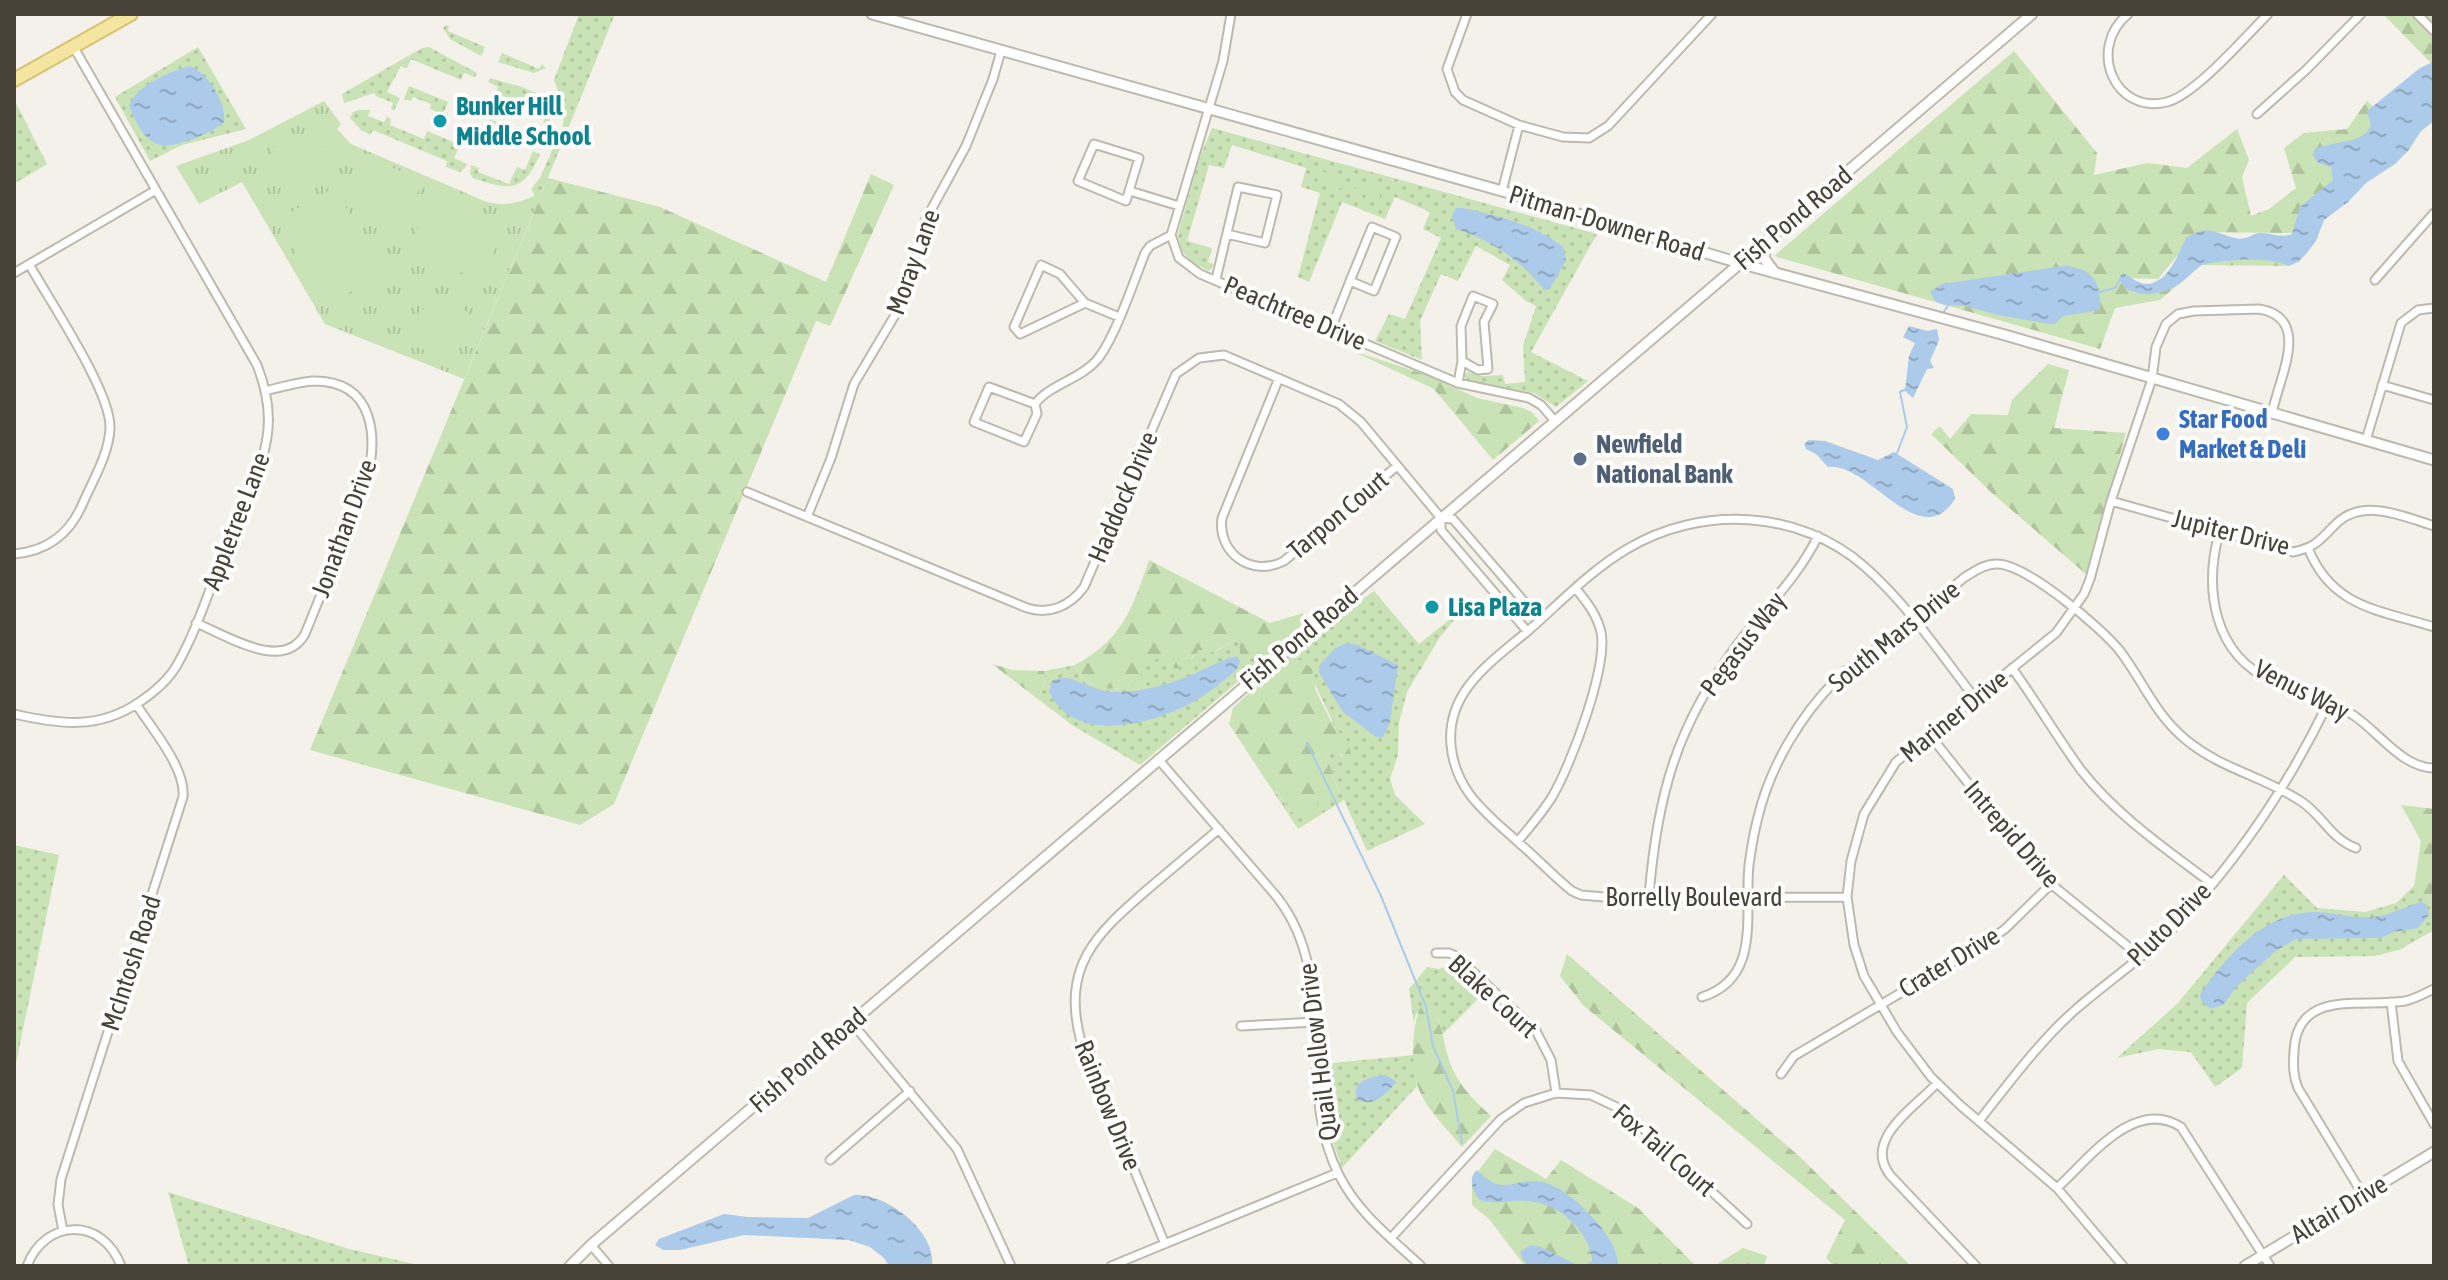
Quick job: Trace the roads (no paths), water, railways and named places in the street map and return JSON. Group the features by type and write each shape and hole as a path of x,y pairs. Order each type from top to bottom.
{"main road":[{"path":"14,80 131,14"}],"street":[{"name":"Pitman-Downer Road","path":"872,14 896,17 1001,51 1502,191 1777,274 2434,460"},
{"path":"1035,404 989,387 974,422 1024,442 1037,414 1035,404 1043,394 1094,364 1105,349 1145,253 1150,246 1171,235 1223,61 1231,14"},
{"path":"1467,14 1447,69 1455,92 1463,100 1519,125 1576,139 1597,134 1608,126 1712,14"},
{"name":"Fish Pond Road","path":"570,1266 1158,759 2032,14"},
{"path":"2128,14 2110,35 2107,50 2110,71 2127,93 2146,102 2160,103 2174,100 2190,89 2268,14"},
{"path":"2257,114 2361,14"},
{"path":"2417,14 2434,31"},
{"name":"Appletree Lane","path":"14,714 57,723 80,724 116,715 136,704 172,673 196,623 264,451 268,429 265,391 253,356 73,46"},
{"name":"Moray Lane","path":"807,517 831,458 854,384 901,305 929,210 966,146 1001,51"},
{"path":"1502,191 1519,125"},
{"path":"1094,144 1139,158 1130,191 1126,201 1078,181 1094,144"},
{"path":"1216,279 1238,187 1277,195 1265,243 1227,234"},
{"path":"14,273 156,190"},
{"path":"1130,191 1179,206"},
{"path":"2375,280 2434,213"},
{"path":"1331,329 1350,281 1372,227 1396,237 1374,291 1350,281"},
{"name":"Peachtree Drive","path":"1171,235 1179,258 1200,274 1458,383 1529,398 1541,405 1555,421"},
{"path":"1766,241 1764,258 1777,274"},
{"path":"1705,253 1719,273 1711,287"},
{"path":"14,554 43,548 70,527 102,459 110,429 109,413 101,389 29,264"},
{"path":"1085,303 1020,334 1014,327 1041,265 1060,274 1085,303 1119,317"},
{"path":"1458,383 1462,361 1461,326 1473,296 1493,304 1484,322 1488,369 1478,370 1462,361"},
{"path":"2366,440 2401,323 2418,310 2434,308"},
{"name":"Mariner Drive","path":"2123,1266 2057,1188 1937,1083 1902,1038 1859,961 1851,929 1847,897 1854,845 1872,799 1896,762 2056,633 2075,607 2090,579 2111,501 2152,379 2158,339 2166,324 2178,314 2210,310 2267,310 2285,326 2291,341 2272,414"},
{"name":"Haddock Drive","path":"747,492 1027,608 1043,611 1058,608 1073,599 1087,582 1168,389 1179,370 1199,358 1224,355 1345,408 1361,422 1441,518"},
{"name":"Tarpon Court","path":"1279,378 1222,518 1224,543 1239,560 1262,567 1284,561 1397,466"},
{"name":"Jonathan Drive","path":"196,623 267,651 285,652 296,646 305,634 366,483 372,460 373,435 367,413 353,394 330,383 312,381 265,391"},
{"path":"2382,385 2434,400"},
{"name":"Jupiter Drive","path":"2111,501 2293,552 2308,548 2324,538 2343,519 2359,511 2386,512 2434,526"},
{"path":"1527,631 1441,530 1441,518 1453,519 1540,620"},
{"name":"Borrelly Boulevard","path":"1847,897 1615,898 1581,895 1572,891 1490,819 1467,794 1453,757 1451,735 1456,709 1470,682 1485,666 1626,549 1691,523 1711,519 1750,519 1818,536 1862,564 1913,619 1974,697"},
{"name":"Venus Way","path":"2219,533 2211,560 2214,613 2239,656 2270,680 2357,718 2413,764 2434,768"},
{"name":"Pegasus Way","path":"1649,896 1654,837 1663,791 1689,724 1715,676 1737,644 1790,583 1818,536"},
{"path":"1463,555 1474,545"},
{"path":"2308,548 2321,574 2344,596 2365,607 2434,627"},
{"name":"South Mars Drive","path":"1702,997 1717,992 1730,982 1741,961 1748,938 1749,866 1758,816 1787,745 1837,679 1977,569 1999,564 2022,573 2075,607 2094,622 2122,653 2150,701 2185,739 2229,768 2280,789 2313,811 2341,843 2356,848"},
{"path":"1518,841 1550,801 1561,781 1598,670 1602,650 1601,632 1589,605 1576,589"},
{"path":"2012,668 2082,770 2103,794 2211,883"},
{"name":"Pluto Drive","path":"1979,1121 2072,1013 2171,930 2211,883 2251,833 2280,789 2328,703"},
{"name":"McIntosh Road","path":"63,1231 58,1199 61,1179 183,797 183,781 176,767 136,704"},
{"name":"Intrepid Drive","path":"1929,734 2051,884 2140,956"},
{"name":"Quail Hollow Drive","path":"1158,759 1285,906 1298,929 1312,974 1320,1109 1337,1173 1361,1209 1421,1266"},
{"name":"Rainbow Drive","path":"1165,1244 1081,1042 1076,1015 1076,988 1089,951 1105,926 1219,829"},
{"name":"Crater Drive","path":"1781,1074 1794,1056 1880,1003 1972,953 2005,929 2051,884"},
{"name":"Blake Court","path":"1436,953 1456,956 1536,1031 1551,1060 1556,1093"},
{"path":"2363,1195 2298,1088 2294,1075 2295,1039 2302,1021 2323,1006 2414,999 2434,989"},
{"path":"2391,1002 2398,1061 2434,1124"},
{"path":"1241,1026 1315,1022"},
{"path":"852,1023 957,1149 1011,1266"},
{"path":"1937,1083 1885,1137 1882,1161 1890,1175 1976,1266"},
{"path":"830,1160 910,1091"},
{"name":"Fox Tail Court","path":"1391,1238 1501,1119 1524,1103 1556,1093 1591,1095 1617,1106 1747,1224"},
{"path":"2057,1188 2118,1132 2145,1118 2168,1119 2181,1127 2270,1266"},
{"name":"Altair Drive","path":"2245,1266 2434,1152"},
{"path":"1111,1266 1337,1173"},
{"path":"27,1266 38,1244 63,1231 80,1230 101,1237 111,1247 121,1266"},
{"path":"591,1245 609,1266"}],"water":[{"path":"2434,57 2434,121 2421,131 2395,164 2366,183 2324,220 2316,241 2298,262 2289,266 2259,260 2211,263 2202,265 2172,288 2155,293 2137,293 2123,285 2119,278 2123,273 2141,283 2157,281 2170,269 2186,238 2200,231 2239,239 2260,233 2292,234 2300,207 2333,180 2331,167 2318,163 2313,155 2314,150 2354,139 2367,132 2371,126 2367,111 2420,68 2431,63"},
{"path":"190,66 203,75 215,90 222,106 224,122 177,144 151,141 129,106 133,98 164,75"},
{"path":"1456,208 1516,222 1540,232 1563,247 1566,260 1550,289 1544,290 1516,261 1493,245 1456,229 1452,216"},
{"path":"2064,266 2082,270 2094,279 2099,292 2100,310 2063,316 2055,324 2050,324 1966,306 1945,305 1936,302 1930,292 1942,284"},
{"path":"1909,326 1928,331 1937,329 1939,340 1930,361 1934,368 1927,369 1913,398 1905,391 1909,356 1915,343 1903,337"},
{"path":"1809,440 1825,441 1878,460 1894,452 1953,489 1955,499 1941,513 1926,517 1910,512 1844,469 1828,467 1816,454 1806,449 1804,444"},
{"path":"1347,643 1358,645 1398,665 1390,722 1383,737 1376,737 1342,711 1319,672 1319,666 1335,648"},
{"path":"1237,656 1240,661 1237,669 1205,695 1176,710 1136,723 1095,724 1076,719 1060,708 1049,691 1052,681 1059,678 1107,691 1142,690 1176,681"},
{"path":"2421,902 2426,904 2429,915 2418,928 2394,932 2381,938 2295,939 2273,953 2237,986 2224,1004 2211,1009 2201,1001 2200,994 2235,951 2264,927 2281,919 2318,912 2374,917"},
{"path":"1380,1075 1397,1082 1375,1101 1358,1100 1358,1086"},
{"path":"1477,1170 1487,1179 1503,1185 1535,1181 1556,1187 1568,1195 1603,1230 1617,1255 1618,1266 1584,1266 1592,1261 1587,1242 1576,1226 1555,1209 1531,1201 1480,1200 1472,1185"},
{"path":"854,1195 881,1200 907,1217 927,1240 932,1266 889,1266 870,1247 849,1240 744,1235 680,1250 663,1250 655,1245 659,1239 724,1214 808,1218"},
{"path":"1530,1245 1541,1247 1579,1266 1529,1265 1520,1252"}],"waterway":[{"path":"2100,292 2115,288 2120,280"},
{"path":"1942,315 1949,304"},
{"path":"1897,453 1907,427 1900,392 1908,388"},
{"path":"1307,743 1381,896 1426,1007 1433,1046 1453,1091 1462,1143"}],"place":[{"name":"Bunker Hill Middle School","path":"440,121"},
{"name":"Star Food Market & Deli","path":"2163,434"},
{"name":"Newfield National Bank","path":"1580,459"},
{"name":"Lisa Plaza","path":"1432,607"}]}
